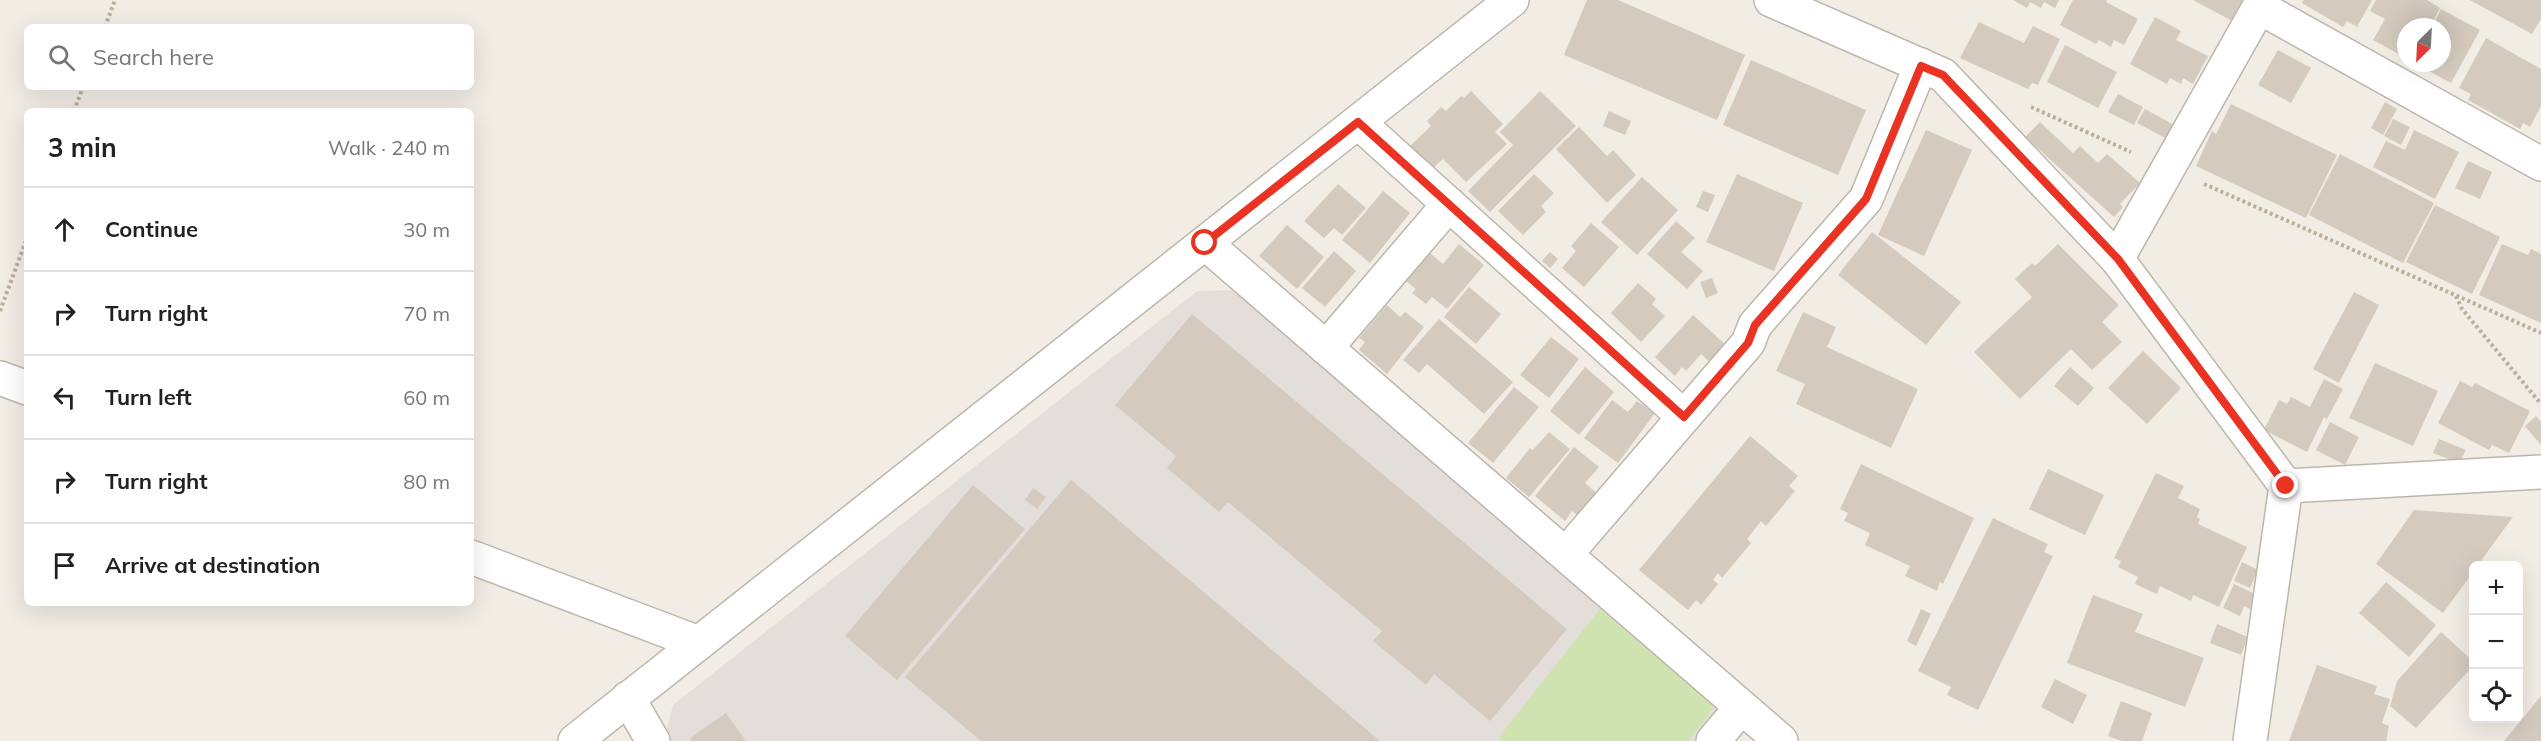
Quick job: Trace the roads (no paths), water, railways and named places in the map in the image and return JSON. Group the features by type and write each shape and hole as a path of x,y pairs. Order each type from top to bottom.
{"street":[{"path":"575,741 1512,0"},
{"path":"1771,0 1943,75 2118,259 2286,486 2250,741"},
{"path":"2118,259 2261,3 2541,164"},
{"path":"1566,554 1748,343 1755,325 1866,199 1921,66"},
{"path":"1358,122 1684,417"},
{"path":"1326,348 1449,204"},
{"path":"1205,243 1781,741"},
{"path":"0,378 24,387"},
{"path":"2286,486 2541,472"},
{"path":"474,557 699,643"},
{"path":"628,698 654,741"},
{"path":"1713,741 1741,708"}]}
